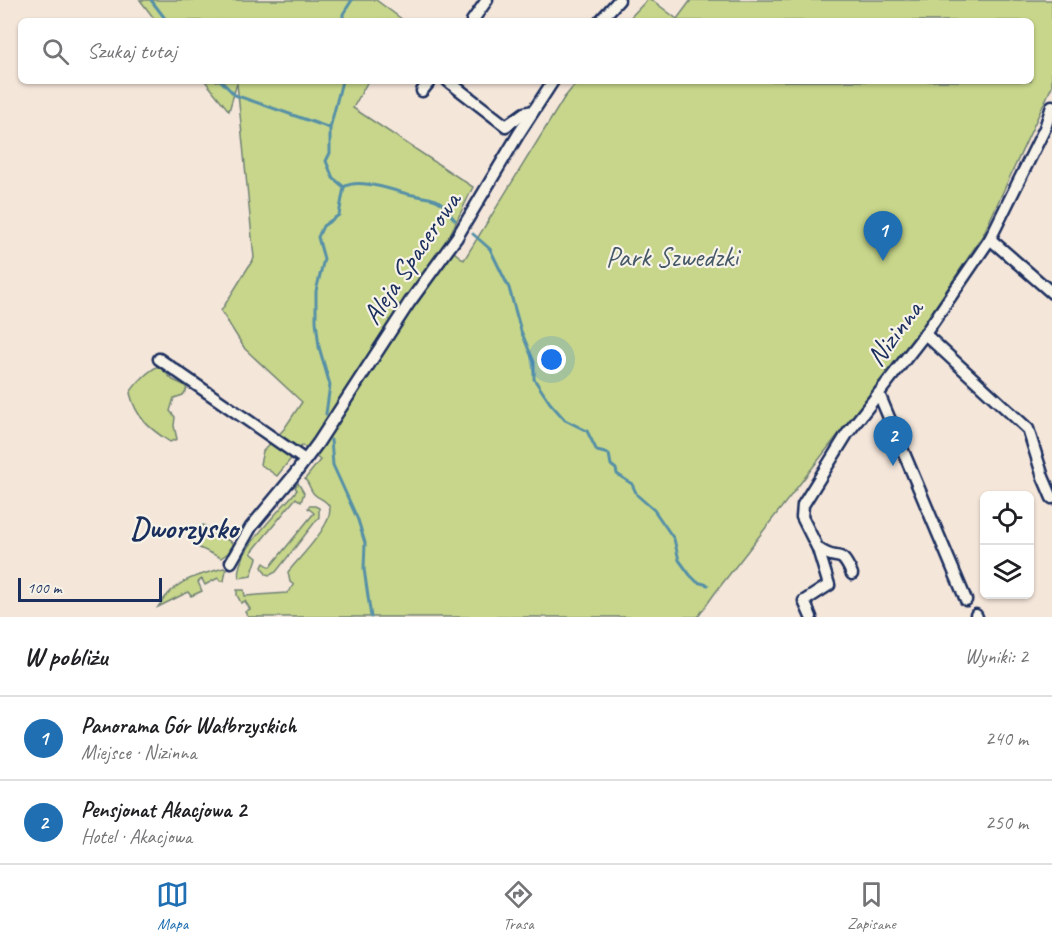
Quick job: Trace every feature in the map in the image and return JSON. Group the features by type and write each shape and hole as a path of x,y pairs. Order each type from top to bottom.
{"street":[{"path":"474,18 487,0"},
{"path":"603,18 619,0"},
{"path":"422,91 428,84"},
{"path":"452,84 506,126 514,141"},
{"name":"Aleja Spacerowa","path":"231,562 251,527 305,460 409,303 457,237 551,84"},
{"name":"Nizinna","path":"811,617 804,602 829,585 818,549 802,517 802,505 847,434 925,334 990,239 1048,130 1052,106"},
{"path":"506,126 524,113 533,111"},
{"path":"990,239 1052,293"},
{"path":"925,334 1028,429 1052,498"},
{"path":"159,359 305,460"},
{"path":"879,394 966,600"},
{"path":"818,549 828,556 841,556 845,559 852,574"}],"green space":[{"path":"140,0 376,0 400,18 154,18"},
{"path":"647,0 652,0 676,18 630,18"},
{"name":"Park Szwedzki","path":"691,0 1052,0 1052,86 983,235 925,323 698,617 248,617 245,612 250,609 245,601 241,603 237,590 244,590 245,596 287,593 294,585 290,582 288,572 322,530 330,513 329,506 314,494 305,479 320,460 302,445 277,476 260,464 263,451 284,429 302,402 245,349 221,311 254,258 237,84 366,84 353,108 473,187 445,245 464,260 564,98 576,84 1034,84 1034,18 678,18"},
{"path":"207,84 237,84 229,111"},
{"path":"159,366 173,380 187,389 183,395 174,398 170,411 175,417 174,426 177,439 170,442 144,422 130,393 143,377"},
{"path":"298,483 304,493 301,502 296,498 251,553 257,558 251,576 239,578 239,568 251,544 297,490 295,487"},
{"path":"309,506 319,508 319,517 276,572 266,574 262,567 264,563 270,567 314,513 308,508"},
{"path":"203,525 212,533 234,545 221,558 193,545 192,540"},
{"path":"224,568 226,570 224,581 218,578 205,585 202,579 198,582 202,591 191,596 188,592 158,607 179,584 195,576"}],"waterway":[{"path":"151,0 165,18"},
{"path":"343,18 352,0"},
{"path":"224,84 235,95 330,128"},
{"path":"326,414 330,385 319,347 316,321 316,291 324,259 318,237 323,226 339,215 344,187 333,178 326,161 330,153 330,128 341,84"},
{"path":"344,187 351,184 368,184 433,199 442,204 455,220"},
{"path":"473,234 490,249 509,288 521,331 534,362 534,379 550,403 565,420 587,431 597,451 609,454 611,465 616,469 617,474 632,484 637,495 654,510 674,539 679,560 690,575 697,582 708,585"},
{"path":"331,440 333,465 358,520 365,543 364,569 371,617"}],"place":[{"name":"Panorama Gór Wałbrzyskich","path":"883,261"},
{"name":"Pensjonat Akacjowa 2","path":"893,466"}],"district":[{"name":"Dworzysko","path":"184,528"}]}
